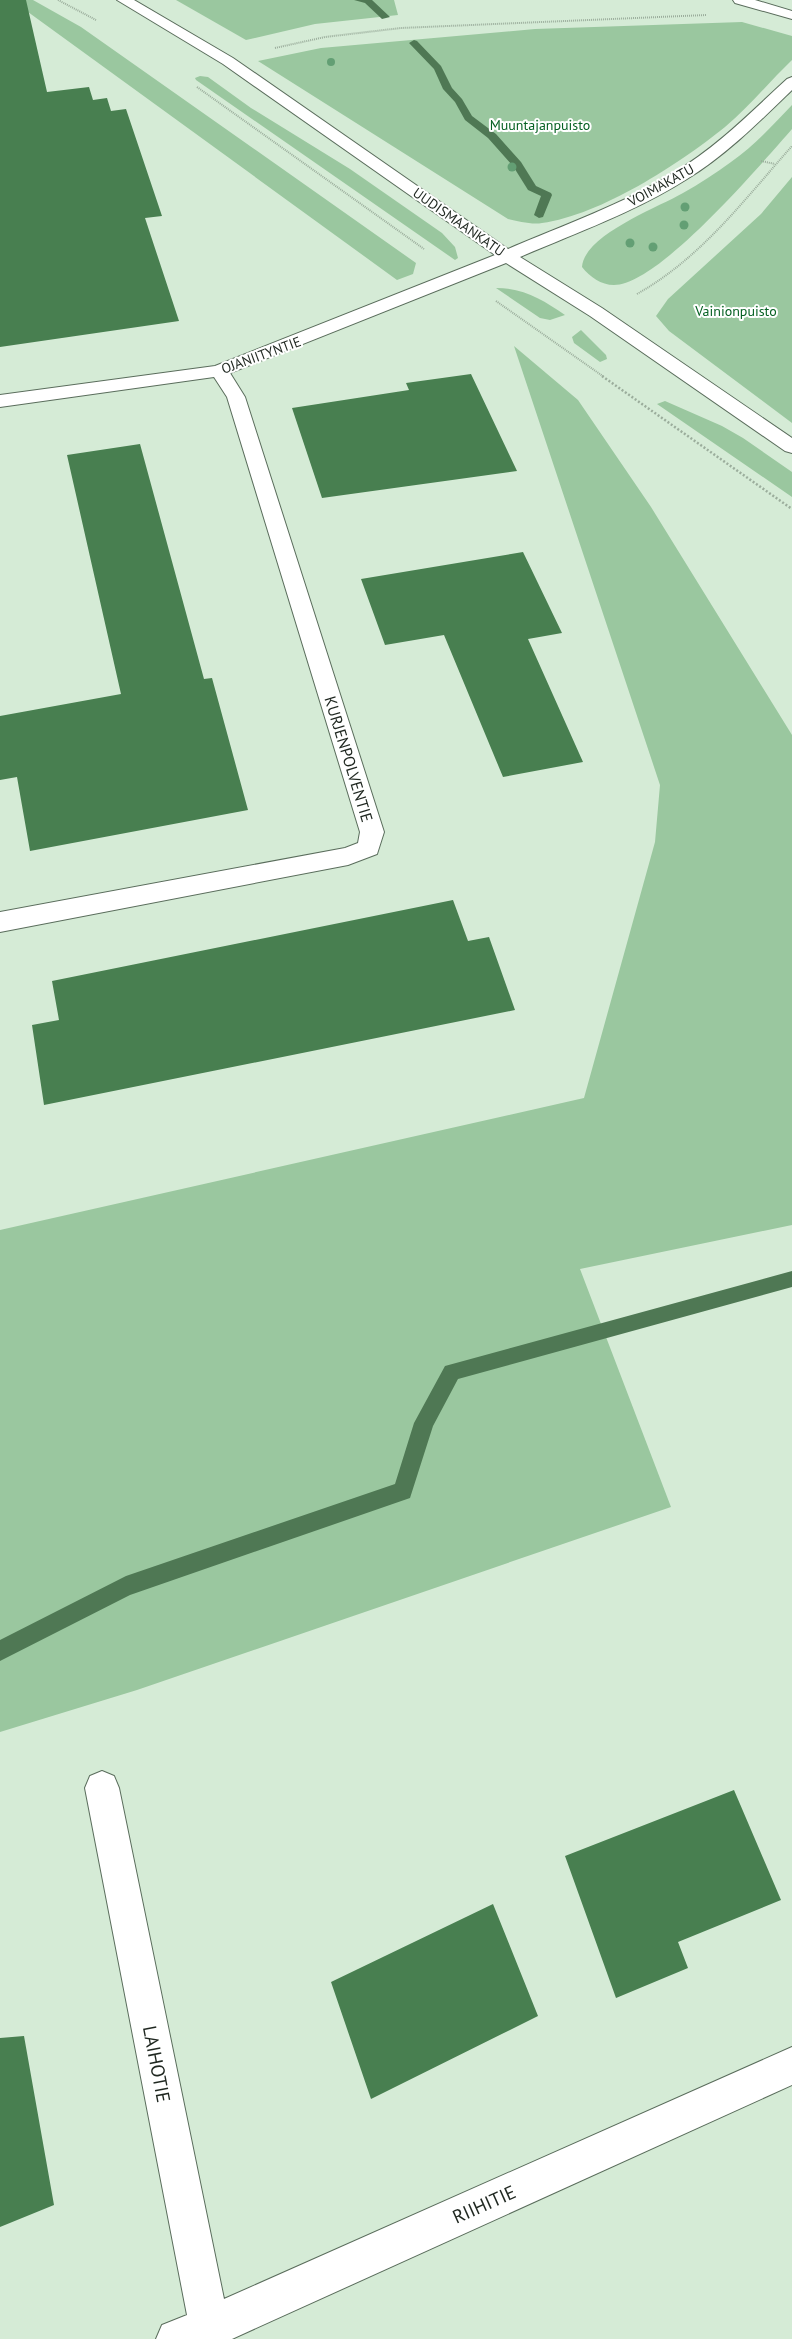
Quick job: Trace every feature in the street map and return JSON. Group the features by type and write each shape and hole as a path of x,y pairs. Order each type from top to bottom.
{"street":[{"name":"UUDISMAANKATU","path":"124,0 228,61 508,257 596,312 792,447"},
{"path":"740,0 792,14"},
{"name":"VOIMAKATU","path":"508,257 634,201 681,176 729,142 792,82"},
{"name":"OJANIITYNTIE","path":"0,401 219,371 508,257"},
{"name":"KURJENPOLVENTIE","path":"0,922 348,856 369,848 372,832 239,406 236,397 219,371"},
{"name":"LAIHOTIE","path":"102,1788 199,2335"},
{"name":"RIIHITIE","path":"199,2335 792,2066"}],"path":[{"path":"58,0 98,22"},
{"path":"275,48 294,42 358,32 401,28 713,15"},
{"path":"190,82 424,250"},
{"path":"634,295 658,282 688,260 792,146"},
{"path":"492,299 792,509"}],"green space":[{"path":"0,0 33,0 81,27 416,263 413,274 397,280 28,12"},
{"path":"176,0 394,0 398,15 315,24 246,40"},
{"name":"Muuntajanpuisto","path":"742,22 792,36 792,60 742,111 706,141 662,172 638,186 589,210 565,218 538,223 525,223 508,219 258,61 321,48 535,29"},
{"path":"200,76 208,77 251,108 350,169 442,233 455,247 458,258 455,260 196,80 195,78"},
{"path":"792,105 792,129 734,194 682,245 656,266 633,280 614,285 596,280 582,267 586,255 608,233 683,193 719,170 755,142"},
{"name":"Vainionpuisto","path":"792,177 792,423 669,331 656,316 668,299 761,214"},
{"path":"496,288 516,290 533,296 565,315 550,320 540,318"},
{"path":"581,330 606,355 607,359 600,362 574,343 572,337"},
{"path":"514,346 578,400 651,507 792,735 792,1225 580,1269 671,1507 137,1690 0,1732 0,1230 584,1098 655,842 660,785"},
{"path":"665,401 722,426 743,438 792,472 792,497 657,404"}],"building":[{"path":"0,0 26,0 47,92 89,87 93,100 107,98 111,111 126,109 162,216 145,218 179,321 0,347"},
{"path":"471,374 517,471 322,498 292,408 409,390 406,383"},
{"path":"140,444 204,679 212,678 248,810 30,851 17,777 0,780 0,716 121,694 67,455"},
{"path":"523,552 562,633 528,639 583,762 503,777 444,635 385,645 361,579"},
{"path":"453,900 468,941 489,937 515,1010 44,1105 32,1025 59,1020 52,981"},
{"path":"734,1790 781,1900 678,1942 688,1968 616,1998 565,1856"},
{"path":"493,1904 538,2016 371,2099 331,1982"},
{"path":"24,2036 54,2205 0,2227 0,2038"}],"waterway":[{"path":"359,0 368,1 385,17"},
{"path":"414,43 438,68 448,89 459,101 468,118 492,136 517,164 532,188 547,195 539,215"},
{"path":"0,1651 126,1586 403,1491 424,1423 452,1372 792,1279"}]}
